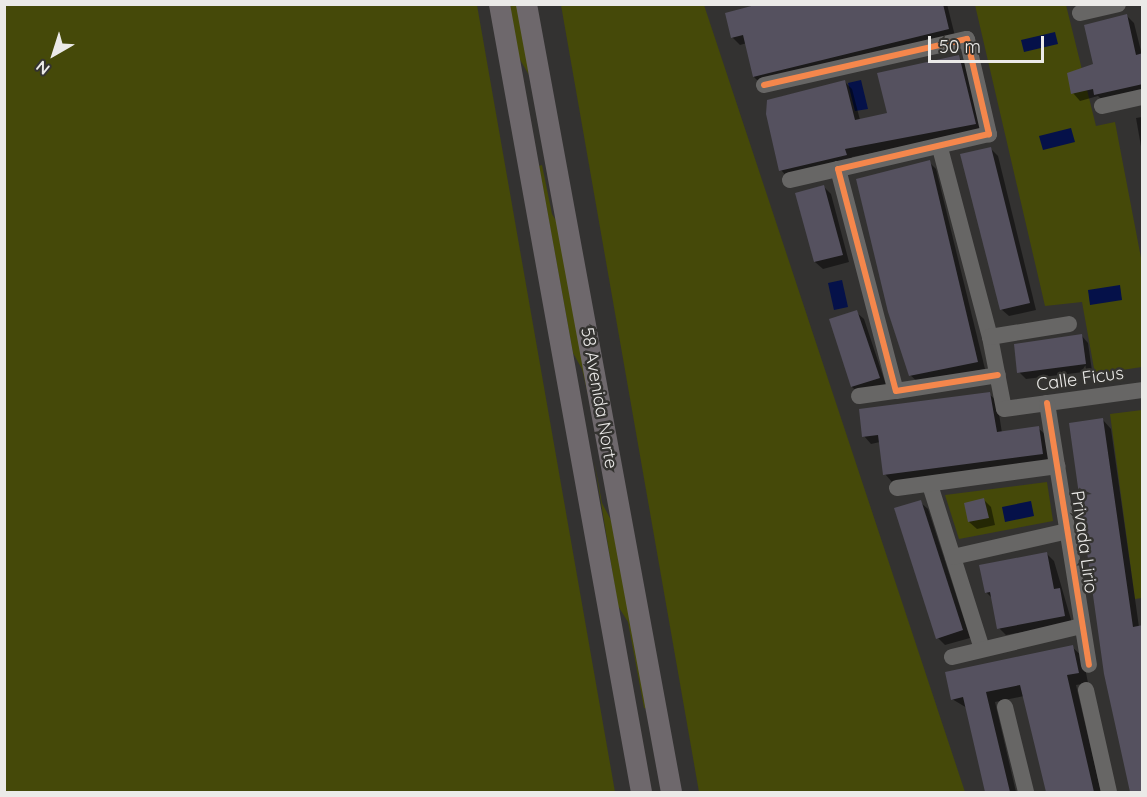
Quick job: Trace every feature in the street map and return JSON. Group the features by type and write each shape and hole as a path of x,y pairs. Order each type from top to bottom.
{"main road":[{"name":"58 Avenida Norte","path":"499,4 576,440 642,792"},
{"name":"58 Avenida Norte","path":"526,4 671,792"},
{"path":"524,147 551,143"},
{"path":"576,440 605,435"},
{"path":"630,732 659,726"}],"street":[{"path":"1080,13 1118,4"},
{"path":"764,85 967,39 989,134 940,148 790,180"},
{"path":"1102,106 1143,97"},
{"path":"860,396 998,375 940,148"},
{"path":"838,169 896,391"},
{"path":"990,337 1069,324"},
{"name":"Calle Ficus","path":"998,375 1004,409 1143,390"},
{"name":"Privada Lirio","path":"1047,403 1089,665"},
{"path":"897,488 1058,466"},
{"path":"930,485 982,649"},
{"name":"Privada Lirio","path":"953,557 1067,531"},
{"path":"952,657 1081,626"},
{"path":"1086,690 1109,792"},
{"path":"1005,707 1026,792"}],"shaded area":[{"path":"5,4 477,5 615,792 5,792"},
{"path":"510,5 519,5 529,75 519,58"},
{"path":"561,5 704,5 965,792 699,792"},
{"path":"975,5 1066,5 1096,126 1115,122 1142,263 1142,367 1095,374 1082,302 1045,306"},
{"path":"1055,32 1058,44 1024,52 1021,40"},
{"path":"861,80 868,109 855,111 848,83"},
{"path":"1071,128 1075,142 1043,150 1039,136"},
{"path":"542,165 552,214 561,229 593,416 582,369 573,353 539,166"},
{"path":"842,280 848,307 834,310 828,283"},
{"path":"1120,285 1122,300 1090,305 1088,290"},
{"path":"1142,410 1142,598 1135,599 1110,414"},
{"path":"594,460 602,503 611,520 648,709 644,708 628,622 618,606"},
{"path":"1047,482 1053,521 959,539 945,495"},
{"path":"1031,501 1034,516 1005,522 1002,507"}],"building":[{"path":"759,4 943,4 949,29 753,77 743,35 731,38 725,13"},
{"path":"1127,14 1136,55 1143,53 1143,84 1094,95 1093,89 1071,94 1067,73 1093,64 1084,25"},
{"path":"959,55 976,124 845,149 847,155 779,171 766,114 767,100 845,80 855,120 887,113 877,73"},
{"path":"991,147 1030,303 1000,310 960,154"},
{"path":"930,160 978,362 909,376 888,312 856,179"},
{"path":"824,185 843,255 814,262 795,193"},
{"path":"857,310 880,378 851,387 829,319"},
{"path":"1082,334 1086,364 1017,373 1014,344"},
{"path":"990,392 997,432 1039,426 1043,454 883,475 878,435 862,437 859,409"},
{"path":"1103,418 1133,627 1143,625 1143,792 1130,792 1104,674 1069,423"},
{"path":"984,498 989,518 968,522 964,503"},
{"path":"921,500 963,630 936,639 894,508"},
{"path":"1047,552 1054,589 1060,588 1065,616 997,629 990,592 985,593 979,565"},
{"path":"1073,645 1079,673 1067,675 1094,792 1046,792 1020,685 986,692 1010,792 985,792 963,697 951,700 945,672"}],"cycle path":[{"path":"764,85 967,39 989,134 838,169 896,391 998,375"},
{"path":"1047,403 1089,665"}]}
